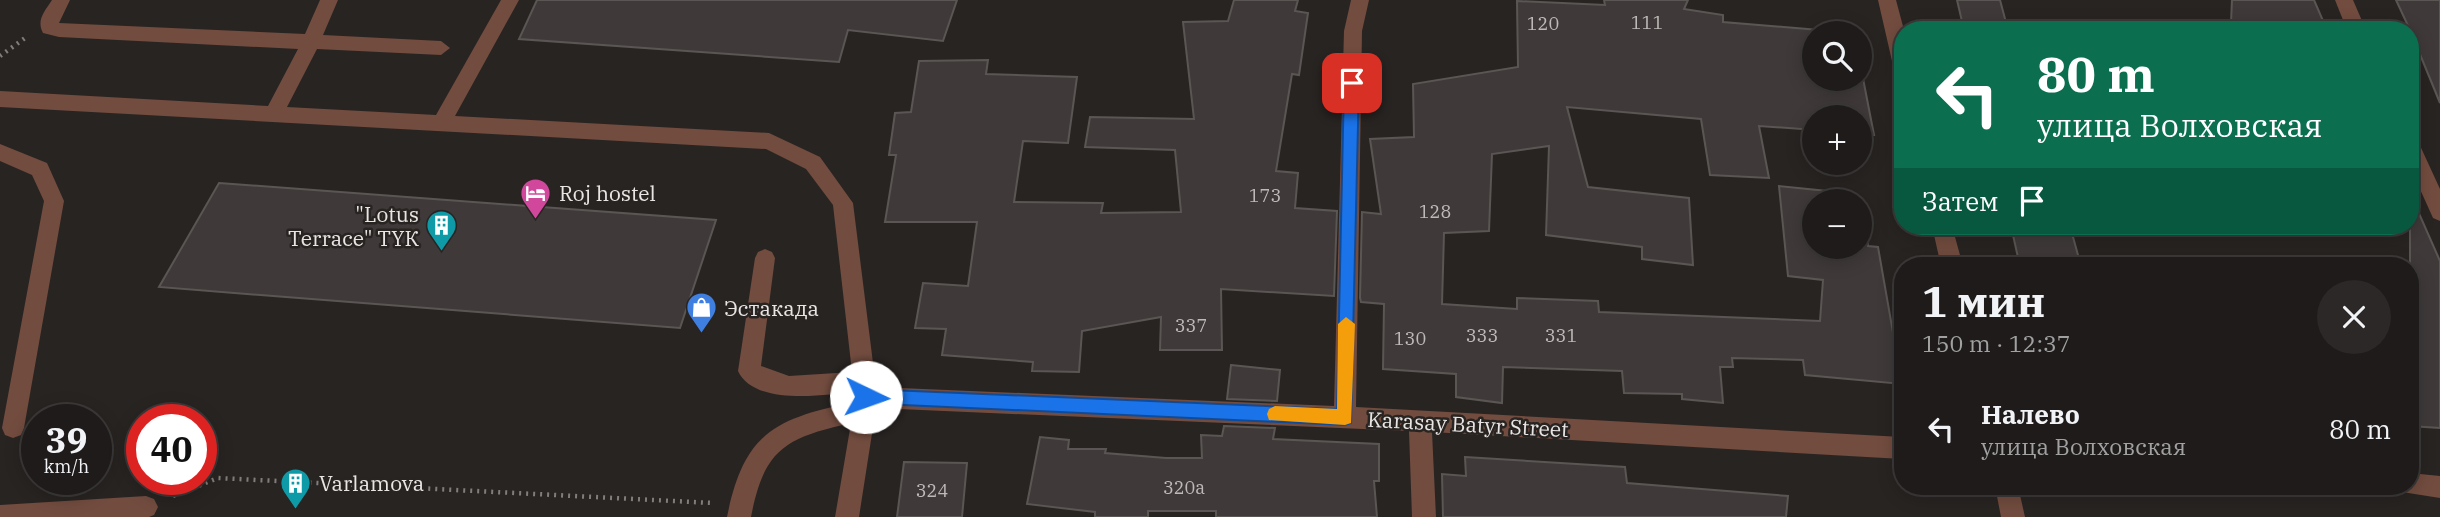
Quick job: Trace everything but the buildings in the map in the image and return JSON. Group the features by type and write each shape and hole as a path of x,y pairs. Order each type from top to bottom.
{"street":[{"path":"61,0 49,21 50,28 442,48"},
{"path":"274,113 312,40 329,0"},
{"path":"442,122 510,0"},
{"path":"1345,417 1353,31 1360,0"},
{"path":"1887,0 1894,28"},
{"path":"2344,0 2353,21"},
{"path":"0,99 10,102 274,113 769,141 813,163 843,204 864,396 847,517"},
{"path":"0,152 40,169 54,201 13,428"},
{"path":"2419,165 2440,212"},
{"path":"1944,235 1950,257"},
{"path":"765,258 748,371 763,383 864,396"},
{"path":"741,511 749,473 775,437 864,396"},
{"name":"Karasay Batyr Street","path":"864,396 1345,417 1894,448"},
{"path":"1420,421 1424,517"},
{"path":"2419,485 2440,487"},
{"path":"2008,495 2014,517"},
{"path":"0,516 146,507"}],"path":[{"path":"146,507 218,478 741,511"}],"slow traffic":[{"path":"1275,414 1345,417 1346,324"}],"place":[{"name":"Roj hostel","path":"536,220"},
{"name":"\"Lotus Terrace\" ТҮК","path":"442,253"},
{"name":"Эстакада","path":"701,335"},
{"name":"Varlamova","path":"296,510"}],"route":[{"path":"866,397 1345,417 1352,83"}]}
